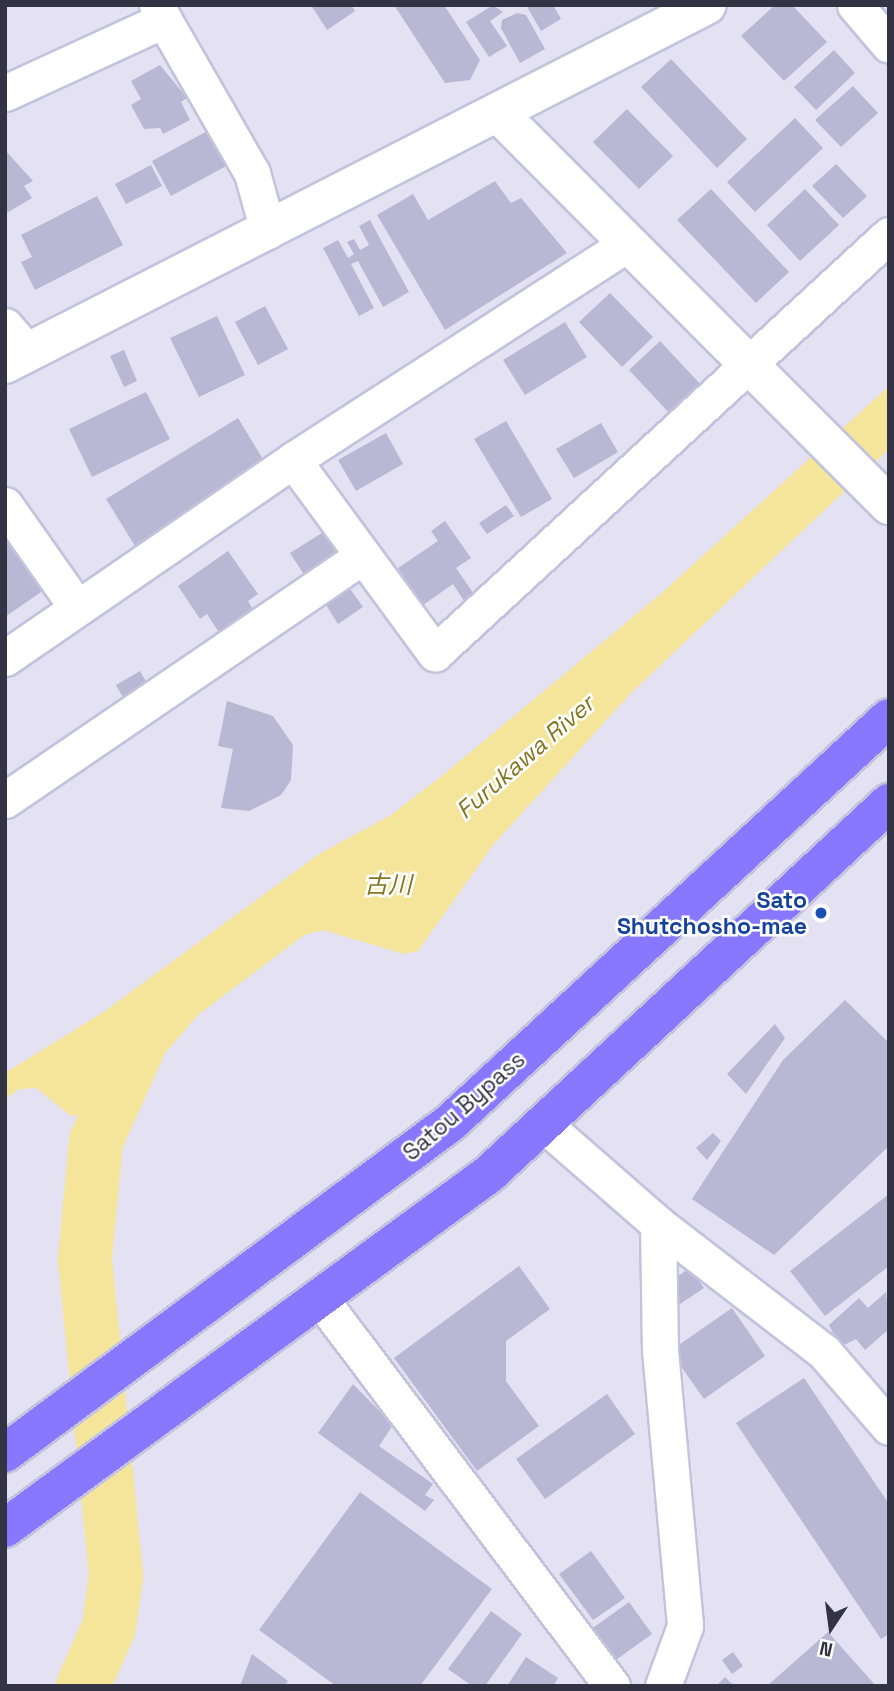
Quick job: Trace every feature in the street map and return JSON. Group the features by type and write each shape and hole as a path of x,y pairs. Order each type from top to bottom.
{"highway":[{"name":"Satou Bypass","path":"14,1447 179,1329 450,1123 889,718"},
{"path":"18,1519 322,1301 547,1127 889,803"}],"street":[{"path":"13,347 268,231 500,115 706,5"},
{"path":"855,5 889,45"},
{"path":"5,93 160,13 252,173 268,231"},
{"path":"500,115 624,246 889,505"},
{"path":"293,460 361,557 435,653 889,235"},
{"path":"5,658 76,606 293,460 624,246"},
{"path":"5,505 76,606"},
{"path":"5,800 361,557"},
{"path":"547,1127 657,1224 824,1352 889,1427"},
{"path":"657,1224 660,1350 684,1626 663,1686"},
{"path":"322,1301 612,1686"}],"water":[{"name":"古川","path":"889,386 889,449 631,693 493,845 418,951 404,954 323,930 304,935 198,1015 165,1053 132,1108 71,1116 36,1088 19,1089 5,1099 5,1073 105,1011 319,854 391,815 443,775 663,592"}],"building":[{"path":"311,5 351,5 355,11 327,30"},
{"path":"394,5 444,5 480,60 470,80 445,83"},
{"path":"493,5 503,12 490,21 507,46 489,57 466,22"},
{"path":"526,5 553,5 561,19 541,31"},
{"path":"775,5 792,5 827,42 784,81 741,36"},
{"path":"517,13 526,15 545,49 520,63 501,28 502,20"},
{"path":"834,50 855,73 816,110 794,87"},
{"path":"671,59 747,139 717,168 641,87"},
{"path":"160,65 187,98 181,102 190,120 163,134 160,128 144,129 131,105 141,99 131,81"},
{"path":"853,86 878,113 841,147 815,120"},
{"path":"627,109 673,156 639,189 593,142"},
{"path":"795,118 823,148 755,212 727,182"},
{"path":"211,129 230,164 171,196 152,161"},
{"path":"5,150 33,181 24,186 32,198 5,214"},
{"path":"836,164 867,196 843,218 812,186"},
{"path":"151,165 162,186 126,204 115,184"},
{"path":"495,181 511,203 521,198 567,253 445,330 377,215 413,194 428,220"},
{"path":"711,189 789,272 756,303 677,220"},
{"path":"805,189 839,225 800,261 767,225"},
{"path":"97,196 123,245 35,290 21,262 32,257 21,235"},
{"path":"370,220 409,292 383,307 358,261 351,264 374,308 359,316 323,248 338,240 348,258 354,254 347,242 354,239 360,250 369,245 359,226"},
{"path":"610,293 653,337 622,367 579,322"},
{"path":"265,306 288,349 258,365 235,322"},
{"path":"217,316 245,375 199,397 170,338"},
{"path":"565,322 587,357 525,395 503,360"},
{"path":"660,341 704,388 673,417 629,370"},
{"path":"124,350 137,381 124,387 110,356"},
{"path":"146,392 170,439 92,477 69,429"},
{"path":"238,418 267,466 135,546 106,499"},
{"path":"506,421 552,499 521,517 474,439"},
{"path":"601,423 618,452 574,478 556,449"},
{"path":"386,433 403,464 356,491 338,460"},
{"path":"506,505 514,516 487,534 479,523"},
{"path":"445,521 471,558 456,568 476,597 466,604 453,584 423,605 398,568 438,541 431,531"},
{"path":"325,531 340,553 305,576 290,553"},
{"path":"5,534 44,590 5,617"},
{"path":"228,551 258,594 248,601 254,611 220,634 207,614 200,619 178,586"},
{"path":"348,586 363,607 338,624 324,602"},
{"path":"140,671 152,692 128,706 116,685"},
{"path":"227,701 273,716 293,745 291,780 281,795 249,811 221,808 233,749 218,746"},
{"path":"845,1000 889,1043 889,1146 774,1255 692,1199 783,1060"},
{"path":"775,1024 785,1038 746,1094 727,1074"},
{"path":"713,1133 721,1141 707,1160 696,1148"},
{"path":"889,1194 889,1266 825,1316 790,1271"},
{"path":"519,1266 550,1309 506,1341 506,1381 539,1426 477,1471 394,1358"},
{"path":"690,1268 704,1288 677,1306 663,1286"},
{"path":"886,1292 889,1329 865,1350 856,1339 840,1347 829,1325 859,1298 868,1308"},
{"path":"732,1308 765,1356 704,1399 670,1351"},
{"path":"804,1378 889,1504 889,1634 881,1639 736,1423"},
{"path":"353,1384 393,1425 379,1446 433,1484 425,1495 434,1500 425,1511 318,1433"},
{"path":"607,1394 635,1434 545,1499 516,1459"},
{"path":"360,1492 492,1589 420,1686 336,1686 259,1630"},
{"path":"591,1551 625,1598 593,1620 559,1574"},
{"path":"629,1602 652,1634 613,1662 590,1630"},
{"path":"491,1611 522,1634 485,1686 472,1686 448,1669"},
{"path":"828,1632 876,1686 767,1686"},
{"path":"733,1652 743,1666 732,1674 722,1660"},
{"path":"252,1654 288,1681 285,1686 240,1686"},
{"path":"526,1657 558,1678 553,1686 507,1686"},
{"path":"725,1677 731,1683 739,1686 716,1686"}],"waterway":[{"path":"83,1686 109,1627 116,1576 85,1258 96,1141 140,1043"}],"place":[{"name":"Sato Shutchosho-mae","path":"821,913"}],"water label":[{"name":"Furukawa River","path":"525,757"}]}
